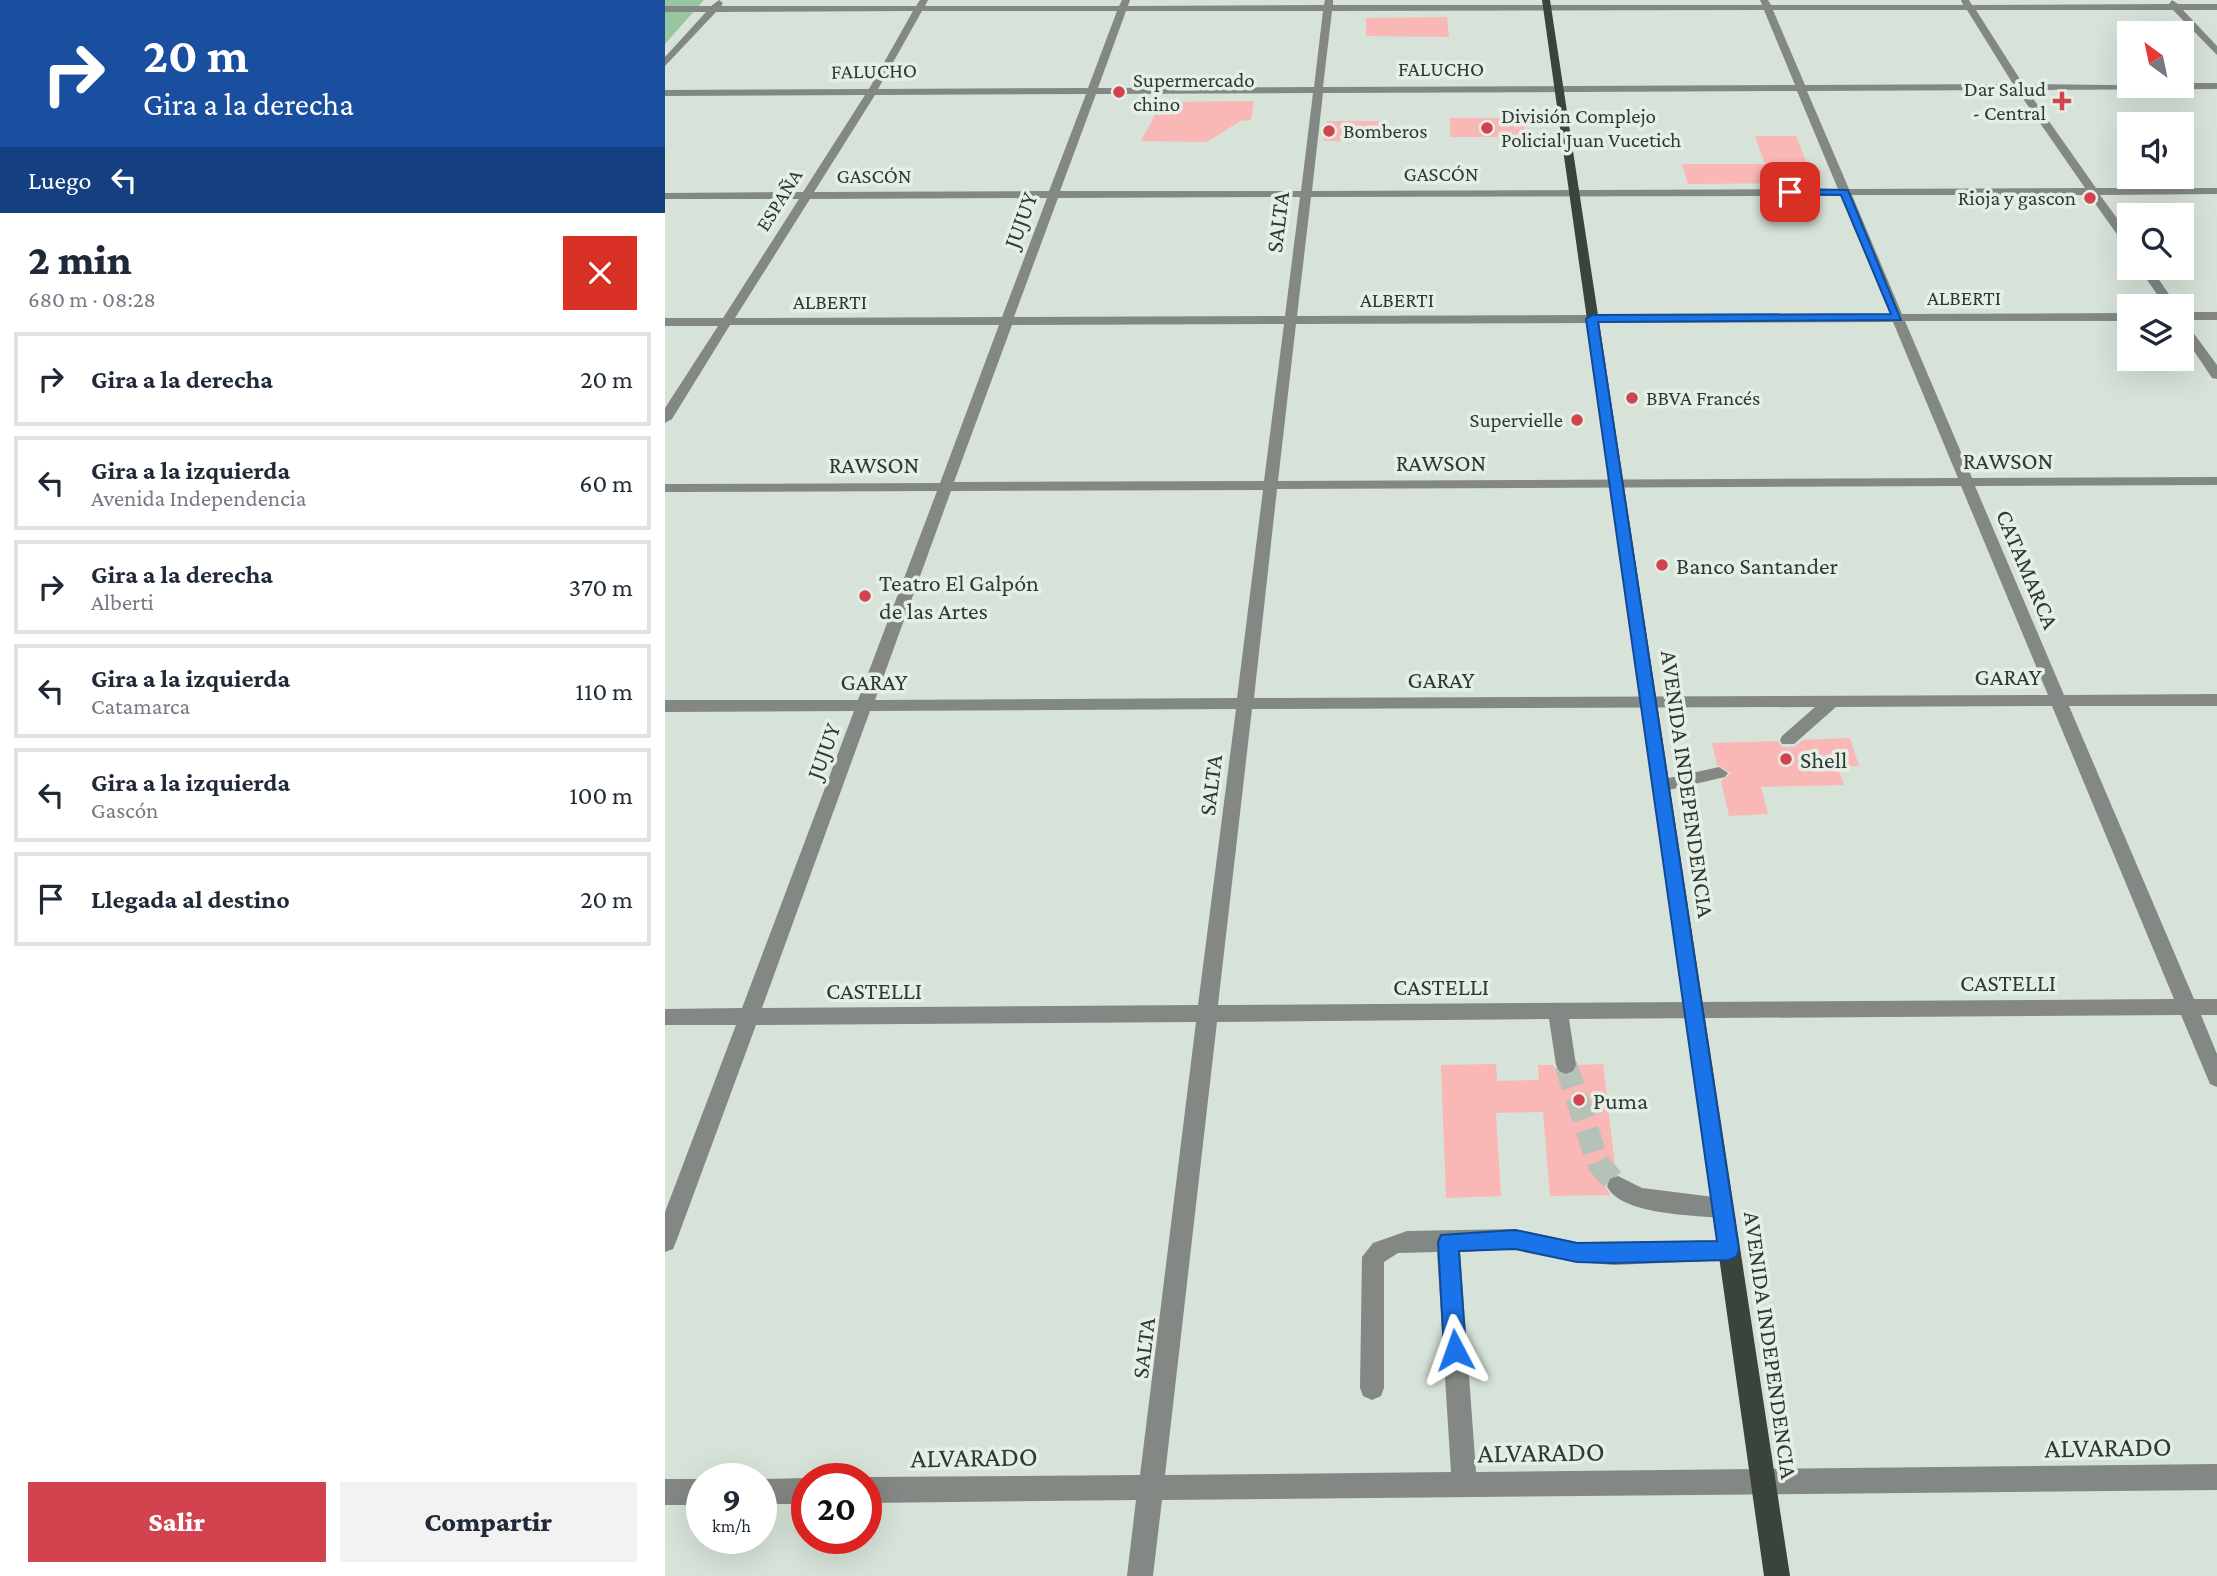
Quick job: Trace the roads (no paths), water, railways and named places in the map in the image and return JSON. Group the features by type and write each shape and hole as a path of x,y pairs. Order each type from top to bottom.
{"main road":[{"name":"AVENIDA INDEPENDENCIA","path":"1547,4 1777,1576"}],"street":[{"path":"665,63 722,0"},
{"path":"665,9 922,4 1765,3 2173,3 2217,8"},
{"name":"CATAMARCA","path":"1765,3 2217,1078"},
{"path":"1967,3 2019,87 2117,226"},
{"path":"2173,3 2217,52"},
{"name":"ESPAÑA","path":"665,419 804,195 873,90 922,4"},
{"name":"JUJUY","path":"665,1242 1125,4"},
{"name":"SALTA","path":"1140,1576 1328,4"},
{"name":"FALUCHO","path":"665,93 2217,86"},
{"name":"GASCÓN","path":"665,196 2217,191"},
{"path":"2194,316 2217,316"},
{"name":"ALBERTI","path":"665,322 2117,317"},
{"path":"2194,341 2217,375"},
{"name":"RAWSON","path":"665,488 2217,481"},
{"name":"GARAY","path":"665,706 2217,700"},
{"path":"1788,740 1833,701"},
{"path":"1660,786 1719,773"},
{"name":"CASTELLI","path":"665,1017 2217,1007"},
{"path":"1557,1012 1566,1065"},
{"path":"1618,1186 1639,1198 1722,1208"},
{"path":"1372,1388 1373,1257 1382,1247 1395,1242 1515,1240 1577,1252 1614,1254 1728,1250"},
{"path":"1448,1242 1464,1485"},
{"name":"ALVARADO","path":"882,1490 2217,1478"},
{"path":"665,1492 686,1492"}],"tunnel":[{"path":"1566,1065 1598,1163 1618,1186"}],"place":[{"name":"Supermercado chino","path":"1119,92"},
{"name":"Dar Salud - Central","path":"2062,101"},
{"name":"División Complejo Policial Juan Vucetich","path":"1487,128"},
{"name":"Bomberos","path":"1329,131"},
{"name":"Rioja y gascon","path":"2090,198"},
{"name":"BBVA Francés","path":"1632,398"},
{"name":"Supervielle","path":"1577,420"},
{"name":"Banco Santander","path":"1662,565"},
{"name":"Teatro El Galpón de las Artes","path":"865,596"},
{"name":"Shell","path":"1786,759"},
{"name":"Puma","path":"1579,1100"}]}
